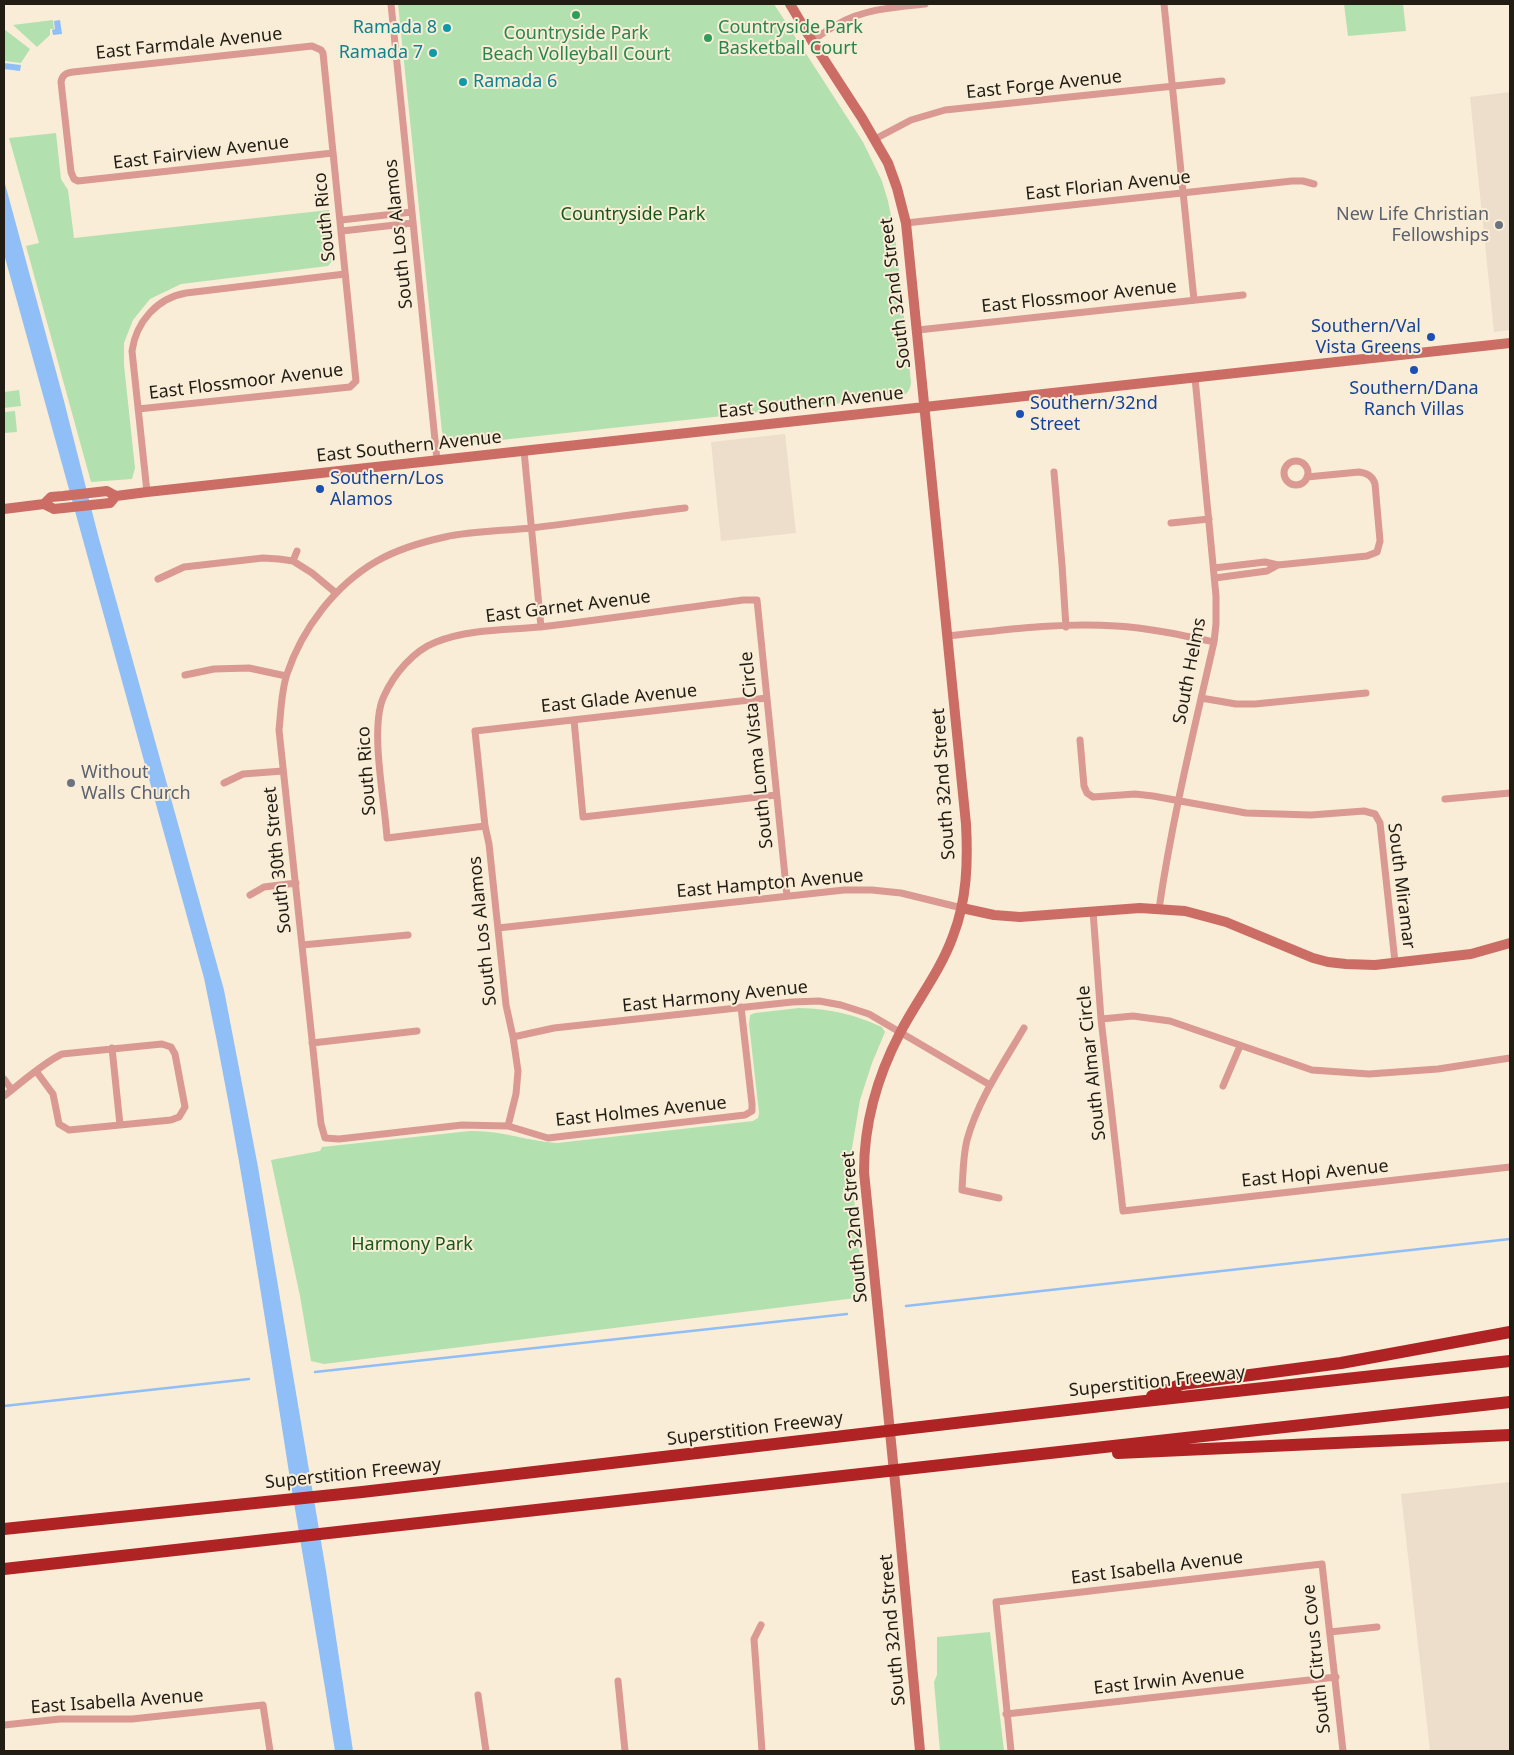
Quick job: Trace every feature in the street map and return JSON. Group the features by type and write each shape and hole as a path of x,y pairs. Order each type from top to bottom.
{"highway":[{"path":"1136,1402 1182,1384 1341,1363 1510,1332"},
{"name":"Superstition Freeway","path":"4,1529 362,1492 1136,1402 1510,1361"},
{"path":"4,1569 1510,1402"},
{"path":"1000,1459 1510,1435"}],"street":[{"name":"South Los Alamos","path":"391,4 437,460"},
{"name":"South 32nd Street","path":"790,4 888,163 906,223 966,824 966,876 962,908 954,936 933,980 901,1032 885,1066 875,1092 864,1145 864,1172 920,1751"},
{"path":"812,41 838,24 864,13 925,4"},
{"path":"1164,4 1194,300"},
{"name":"East Farmdale Avenue","path":"74,179 71,172 62,77 65,74 312,46 321,50"},
{"name":"South Rico","path":"321,50 342,231 356,381"},
{"name":"East Forge Avenue","path":"874,139 911,120 945,110 1222,81"},
{"name":"East Fairview Avenue","path":"74,179 82,182 333,153"},
{"name":"East Florian Avenue","path":"906,223 1292,181 1314,184"},
{"path":"340,220 412,212"},
{"path":"342,231 413,223"},
{"path":"147,492 132,351 138,330 150,313 165,300 186,292 346,274"},
{"name":"East Flossmoor Avenue","path":"918,330 1243,295"},
{"name":"East Southern Avenue","path":"44,504 51,497 68,495 107,491 116,496 1510,344"},
{"name":"South Helms","path":"1159,908 1179,800 1214,642 1217,605 1195,378"},
{"name":"East Flossmoor Avenue","path":"138,409 350,387 356,381"},
{"path":"524,451 541,626"},
{"path":"1054,472 1066,627"},
{"path":"1214,568 1265,562 1278,565 1367,556 1377,552 1380,541 1375,484 1370,475 1359,472 1307,477"},
{"name":"East Southern Avenue","path":"4,509 44,504 54,509 110,503 116,496"},
{"name":"South 30th Street","path":"325,1138 321,1124 279,730 286,676 302,640 318,615 336,593 361,572 377,561 417,544 447,536 531,528 685,508"},
{"path":"1171,523 1209,519"},
{"path":"293,561 297,551"},
{"path":"158,579 184,567 263,558 293,561 312,573 336,593"},
{"path":"1214,578 1267,572 1278,565"},
{"name":"East Garnet Avenue","path":"396,676 411,658 434,643 458,635 743,600 757,600"},
{"name":"South Loma Vista Circle","path":"757,600 787,896"},
{"path":"948,636 1012,629 1124,627 1163,631 1214,642"},
{"path":"185,675 214,669 249,668 286,676"},
{"name":"South Rico","path":"396,676 383,697 378,720 379,757 387,838 485,826"},
{"path":"1201,698 1236,704 1255,704 1366,692"},
{"name":"East Glade Avenue","path":"475,731 767,698"},
{"path":"574,720 583,817 776,795"},
{"name":"South Los Alamos","path":"475,731 506,1004 518,1071 516,1094 508,1126"},
{"path":"1080,740 1084,786 1089,795 1101,797 1144,795 1179,800"},
{"path":"224,783 243,774 283,771"},
{"path":"1445,799 1510,793"},
{"name":"South Miramar","path":"1179,800 1214,808 1264,814 1310,815 1364,811 1375,814 1380,823 1395,962"},
{"path":"250,895 264,886 296,883"},
{"name":"East Hampton Avenue","path":"498,928 844,890 872,890 901,893 994,916 1020,917 1159,908 1185,911 1226,922 1313,958 1328,962 1375,965 1471,954 1510,943"},
{"name":"South Almar Circle","path":"1092,911 1101,1019 1123,1211"},
{"path":"302,945 408,935"},
{"name":"East Harmony Avenue","path":"513,1038 554,1028 741,1007 792,1002 819,1002 841,1005 869,1014 990,1085"},
{"name":"East Holmes Avenue","path":"325,1138 338,1139 462,1125 508,1126 548,1138 745,1115 752,1111 752,1104 741,1007"},
{"path":"1101,1019 1134,1016 1170,1021 1312,1070 1369,1074 1438,1069 1510,1058"},
{"path":"999,1198 962,1190 966,1143 972,1123 990,1085 1024,1028"},
{"path":"312,1043 417,1031"},
{"path":"4,1096 36,1071 62,1054 158,1044 171,1047 176,1057 185,1107 184,1111 171,1120 73,1131 62,1127 57,1120 53,1094 36,1071"},
{"path":"1223,1086 1240,1046"},
{"path":"112,1048 120,1126"},
{"path":"4,1079 12,1090"},
{"name":"East Hopi Avenue","path":"1123,1211 1510,1167"},
{"name":"East Isabella Avenue","path":"1006,1714 996,1602 1322,1564"},
{"name":"South Citrus Cove","path":"1322,1564 1343,1751"},
{"path":"761,1625 754,1639 762,1751"},
{"path":"1330,1632 1377,1627"},
{"name":"East Irwin Avenue","path":"1006,1714 1336,1677"},
{"path":"618,1681 625,1751"},
{"path":"478,1695 486,1751"},
{"name":"East Isabella Avenue","path":"4,1725 60,1719 132,1719 263,1705 270,1751"},
{"path":"1006,1714 1010,1751"}],"shaded area":[{"path":"1510,92 1510,330 1494,332 1470,97"},
{"path":"785,434 796,533 721,541 711,442"},
{"path":"1510,1482 1510,1751 1430,1751 1401,1494"}],"green space":[{"name":"Countryside Park","path":"398,4 774,4 863,142 882,181 895,235 911,382 907,393 893,398 455,445 447,442 442,432"},
{"path":"1344,4 1403,4 1406,31 1348,36"},
{"path":"53,20 54,29 50,29 50,35 37,47 13,25"},
{"path":"4,29 30,49 21,63 4,61"},
{"path":"56,133 61,179 68,190 74,238 329,210 334,259 328,266 181,284 150,299 133,320 124,343 124,365 135,468 132,479 91,482 26,246 39,243 9,138"},
{"path":"19,390 21,406 4,408 4,392"},
{"path":"15,411 17,432 4,433 4,412"},
{"name":"Harmony Park","path":"799,1008 832,1011 851,1016 882,1027 885,1032 872,1063 860,1100 851,1154 864,1297 324,1364 311,1361 300,1296 271,1160 320,1151 322,1147 470,1131 492,1132 557,1143 753,1121 758,1118 759,1113 749,1024 750,1015"},
{"path":"990,1632 1004,1751 940,1751 934,1682 937,1675 937,1637"}],"water":[{"path":"60,20 62,34 53,35 52,30 55,29 54,21"},
{"path":"4,63 21,65 20,71 4,69"},
{"path":"4,180 98,535 224,990 258,1167 326,1571 353,1751 335,1751 229,1103 204,978 4,254"}],"waterway":[{"path":"906,1306 1510,1239"},
{"path":"315,1372 847,1314"},
{"path":"4,1406 249,1379"}],"place":[{"name":"Countryside Park Beach Volleyball Court","path":"576,15"},
{"name":"Ramada 8","path":"447,28"},
{"name":"Countryside Park Basketball Court","path":"708,38"},
{"name":"Ramada 7","path":"433,53"},
{"name":"Ramada 6","path":"463,82"},
{"name":"New Life Christian Fellowships","path":"1499,225"},
{"name":"Southern/Val Vista Greens","path":"1431,337"},
{"name":"Southern/Dana Ranch Villas","path":"1414,370"},
{"name":"Southern/32nd Street","path":"1020,414"},
{"name":"Southern/Los Alamos","path":"320,489"},
{"name":"Without Walls Church","path":"71,783"}]}
